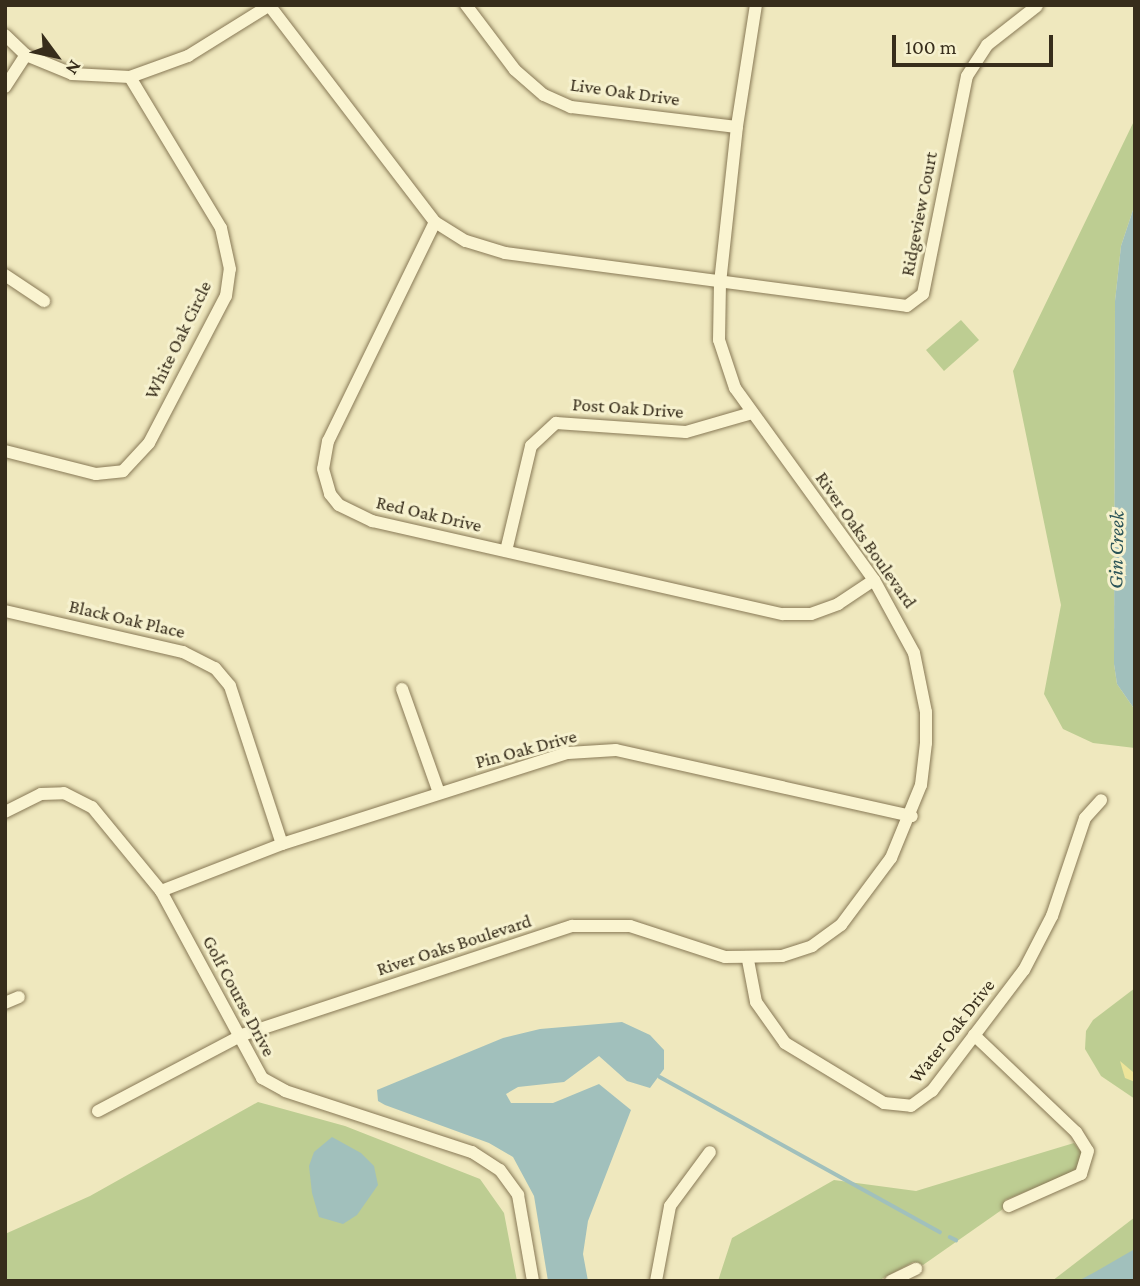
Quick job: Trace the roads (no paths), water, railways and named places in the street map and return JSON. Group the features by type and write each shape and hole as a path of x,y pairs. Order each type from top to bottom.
{"street":[{"path":"5,35 26,55 72,74 130,77 188,56 270,5 435,222 466,241 505,253 720,283"},
{"name":"Live Oak Drive","path":"466,5 515,69 544,95 571,107 737,127"},
{"name":"River Oaks Boulevard","path":"98,1111 242,1035 582,925 630,926 702,952 748,960 812,946 841,925 891,858 912,816 921,785 926,712 914,653 874,580 752,413 725,365 719,340 720,283 737,127 757,5"},
{"name":"Ridgeview Court","path":"720,283 907,306 917,302 923,294 967,76 987,45 1037,6"},
{"path":"5,87 26,55"},
{"name":"White Oak Circle","path":"5,451 96,474 122,471 149,443 226,296 230,269 221,228 130,77"},
{"name":"Red Oak Drive","path":"435,222 328,441 325,483 339,505 361,518 783,614 820,610 874,580"},
{"path":"5,275 44,301"},
{"name":"Post Oak Drive","path":"506,551 531,446 556,423 686,432 752,413"},
{"name":"Black Oak Place","path":"5,611 183,652 215,668 230,686 282,844"},
{"path":"402,689 439,793"},
{"name":"Pin Oak Drive","path":"161,891 282,844 568,754 616,750 912,816"},
{"name":"Golf Course Drive","path":"5,812 41,794 64,793 92,807 161,891 242,1035 254,1069 270,1084 472,1152 500,1170 518,1195 533,1281"},
{"name":"Water Oak Drive","path":"748,960 756,1002 776,1033 795,1051 884,1103 911,1106 922,1100 974,1035 1040,943 1085,818 1101,800"},
{"path":"5,1003 19,997"},
{"path":"974,1035 1076,1132 1088,1152 1081,1174 1009,1206"},
{"path":"656,1281 670,1206 710,1152"},
{"path":"891,1281 916,1269"}],"water":[{"name":"Gin Creek","path":"1135,204 1135,710 1117,684 1114,664 1115,301 1121,246"},
{"path":"622,1022 650,1035 664,1050 664,1069 650,1088 627,1081 599,1056 564,1082 518,1087 506,1094 511,1103 553,1103 599,1084 631,1110 588,1221 583,1254 588,1281 548,1281 534,1196 513,1157 489,1143 385,1105 378,1101 377,1090 503,1038 540,1029"},
{"path":"332,1137 361,1153 374,1166 378,1185 357,1215 343,1224 319,1217 312,1193 309,1166 314,1152"},
{"path":"1133,1250 1135,1281 1078,1281 1095,1272"}],"waterway":[{"path":"660,1077 940,1232"},
{"path":"950,1237 956,1240"}]}
